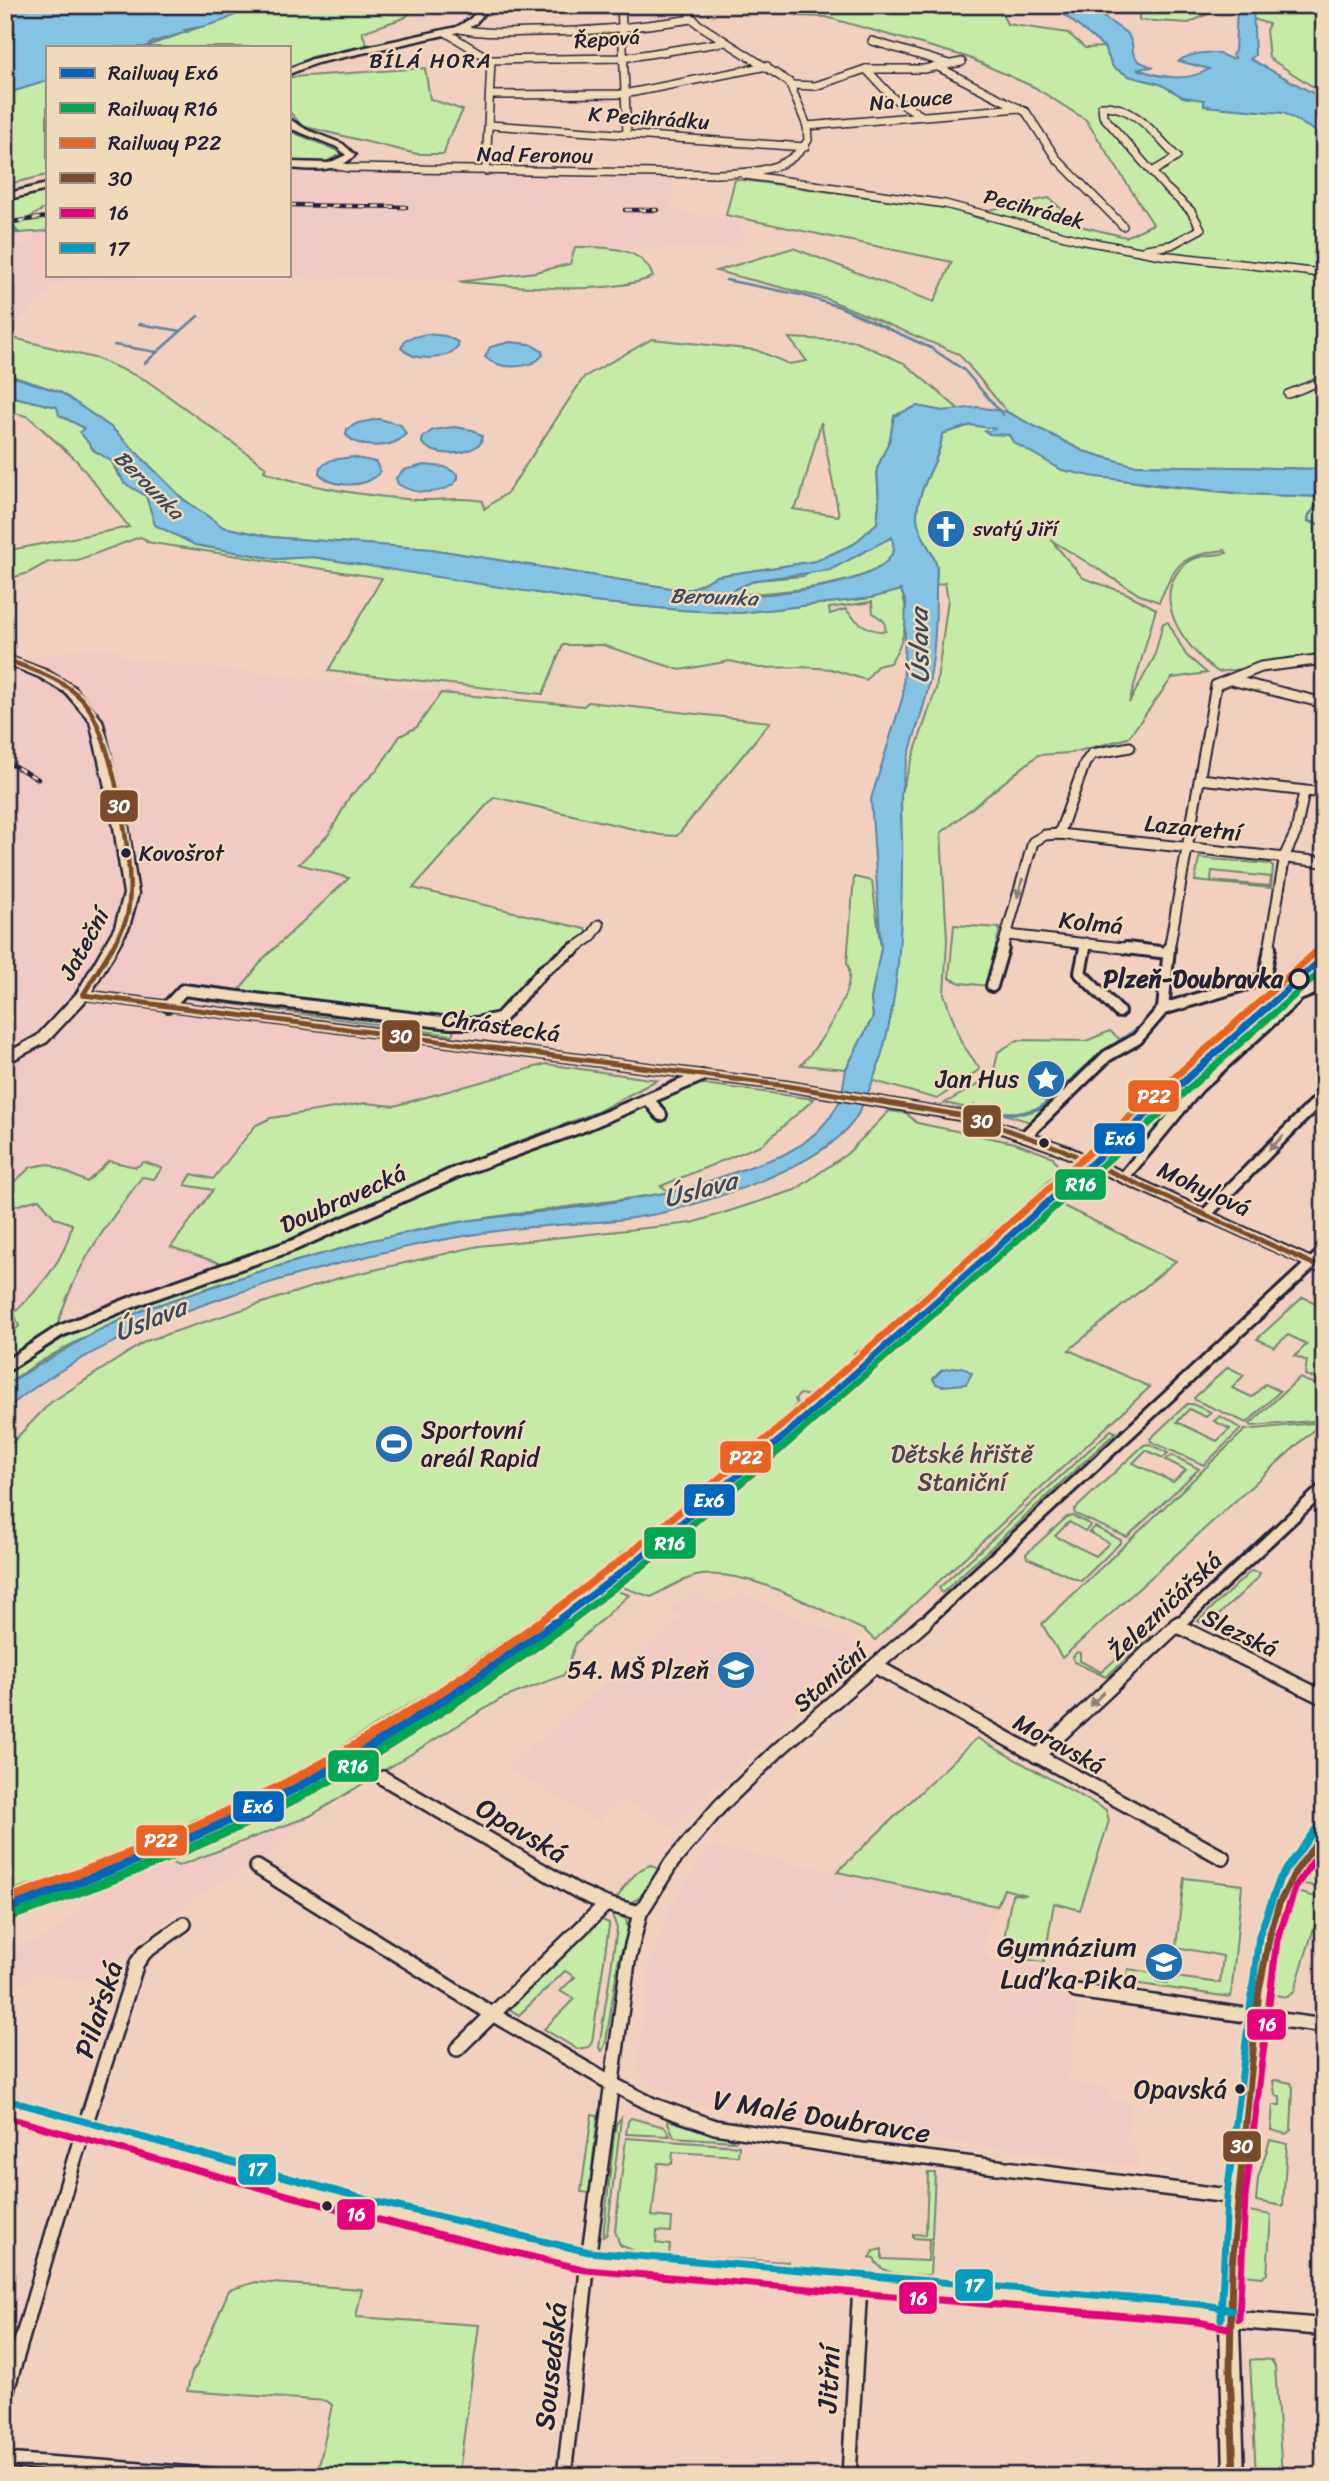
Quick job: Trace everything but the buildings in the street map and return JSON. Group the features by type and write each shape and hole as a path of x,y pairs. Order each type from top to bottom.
{"main road":[{"path":"290,72 315,61 460,29 487,5"},
{"path":"290,123 299,131 350,152 349,158 334,165 290,165"},
{"path":"5,197 46,187"},
{"name":"Jateční","path":"5,659 43,674 70,690 90,710 101,737 126,855 131,894 122,927 83,995 42,1039 5,1060"},
{"name":"Chrástecká","path":"83,995 787,1086 905,1105"},
{"name":"Mohylová","path":"905,1105 982,1120 1026,1135 1317,1266"},
{"path":"1234,2476 1230,2319 1236,2197 1257,2015 1268,1938 1281,1897 1308,1851 1324,1833"},
{"path":"5,2108 406,2219 524,2249 588,2261 1199,2313 1230,2319 1324,2327"}],"street":[{"path":"621,5 627,134"},
{"path":"689,5 692,19 792,85 807,126 808,140 805,147 782,163 736,173"},
{"path":"460,29 481,33 622,30 692,19"},
{"path":"447,33 491,61 491,125 485,151 486,171"},
{"path":"872,41 951,64"},
{"name":"Řepová","path":"491,61 623,58 725,42"},
{"path":"792,85 815,86 866,69 938,67 962,62"},
{"path":"489,95 624,94 767,66"},
{"path":"938,67 1026,112 1056,158 1123,226"},
{"path":"866,69 893,98 923,116"},
{"path":"1143,250 1171,245 1201,229 1198,220 1152,172 1103,116 1101,106 1113,104 1125,108 1177,157 1152,172"},
{"name":"Na Louce","path":"807,126 1018,108"},
{"name":"K Pecihrádku","path":"491,125 805,147"},
{"name":"Nad Feronou","path":"334,165 349,168 486,171 736,173"},
{"name":"Pecihrádek","path":"736,173 945,204 1080,240 1183,258 1313,272 1324,276"},
{"path":"1288,394 1324,380"},
{"path":"1026,1135 1107,1056 1137,1039 1163,1012 1168,953 1216,685 1261,667 1324,659"},
{"path":"1231,680 1324,703"},
{"path":"1059,834 1084,763 1092,754 1130,747"},
{"path":"1200,779 1324,793"},
{"path":"1163,1009 1261,980 1265,976 1285,857 1296,832 1304,792"},
{"name":"Lazaretní","path":"992,986 1034,842 1045,835 1059,834 1324,862"},
{"name":"Chrástecká","path":"168,1006 183,990 450,1023 476,1023 500,1018 544,970 591,937 599,925"},
{"name":"Kolmá","path":"1008,935 1168,953"},
{"path":"1086,943 1080,972 1119,1012"},
{"path":"1124,1177 1198,1087 1299,995 1324,985"},
{"name":"Doubravecká","path":"5,1367 60,1331 140,1299 294,1245 459,1171 581,1127 702,1076"},
{"path":"1205,1214 1324,1095"},
{"path":"648,1099 661,1115"},
{"name":"Staniční","path":"588,2261 628,1962 640,1913 672,1862 703,1824 778,1751 899,1646 1317,1266 1324,1252"},
{"name":"Železničářská","path":"1037,1756 1324,1488"},
{"name":"Slezská","path":"1176,1625 1324,1698"},
{"name":"Moravská","path":"875,1666 1223,1858"},
{"name":"Opavská","path":"383,1779 579,1892 607,1904 640,1913"},
{"name":"V Malé Doubravce","path":"257,1867 492,2014 612,2084 653,2105 715,2127 750,2134 1236,2197"},
{"path":"457,2049 607,1904"},
{"name":"Pilařská","path":"5,2397 137,1963 145,1952 184,1924"},
{"path":"1076,1991 1324,2026"},
{"name":"Sousedská","path":"564,2476 588,2261"},
{"name":"Jitřní","path":"849,2476 860,2285"},
{"path":"5,2460 222,2476"}],"shaded area":[{"path":"290,168 674,179 671,210 740,222 746,248 576,247 570,264 535,272 458,282 353,276 331,279 253,276 290,276"},
{"path":"39,231 46,231 46,276 172,276 71,279 50,286 49,291 17,323 5,327 5,245 24,246"},
{"path":"119,649 122,658 441,693 417,727 400,736 350,796 329,834 299,864 350,877 264,958 219,1019 544,1065 394,1106 366,1103 313,1110 271,1118 256,1125 213,1179 192,1175 185,1185 213,1189 172,1246 227,1265 97,1312 65,1298 55,1333 5,1357 5,666 54,653"},
{"path":"1324,940 1324,973 1316,980 1307,981 1227,1053 1199,1074 1178,1096 1169,1100 1134,1135 1120,1144 1076,1186 955,1290 945,1303 936,1307 888,1350 890,1352 868,1368 742,1484 666,1545 660,1553 456,1707 266,1817 167,1858 179,1866 310,1816 271,1853 191,1900 117,1957 108,1984 36,1974 18,1986 5,2004 5,1951 49,1936 103,1890 107,1879 5,1917 5,1892 24,1889 96,1863 121,1850 135,1848 282,1780 400,1712 546,1613 561,1599 621,1557 619,1555 639,1539 649,1535 710,1481 728,1469 779,1424 797,1404 794,1399 800,1394 810,1396 850,1360 854,1353 871,1342 918,1300 916,1299 984,1242 994,1229 1003,1225 1053,1177 1062,1174 1109,1129 1199,1053 1270,986 1275,975 1295,957 1304,957"},
{"path":"697,1591 715,1606 741,1594 865,1646 672,1827 626,1801 620,1802 599,1822 507,1767 683,1617 668,1608"},
{"path":"711,1846 997,1906 981,1949 991,1961 1074,1974 1070,2004 1078,2006 1068,2082 1108,2088 1112,2100 1131,2102 1127,2144 1135,2145 1138,2167 739,2113 680,2098 643,2078 637,2067 649,1971 666,1917 682,1887"}],"green space":[{"path":"259,5 420,5 404,18 362,32 367,45 315,56 290,67 290,46 148,46 241,12 251,11"},
{"path":"796,5 998,5 1007,24 1068,33 1085,48 1104,47 1113,67 1129,76 1160,84 1183,97 1205,100 1208,105 1208,100 1217,100 1220,104 1217,107 1284,113 1324,136 1324,469 1132,465 1083,451 1007,412 959,354 827,299 716,271 793,248 934,302 952,262 726,215 735,179 948,208 987,221 988,210 1049,198 1080,226 1126,237 1153,224 1086,120 1034,87 967,57 826,17 797,16"},
{"path":"1139,5 1226,5 1189,23 1139,20"},
{"path":"1253,5 1324,5 1324,94 1269,58 1266,30 1269,24 1253,19"},
{"path":"425,68 430,99 463,110 444,154 417,154 302,126 290,112 291,77"},
{"path":"46,81 46,175 5,185 5,94"},
{"path":"290,130 343,153 326,162 290,161"},
{"path":"46,189 46,208 27,219 46,217 46,231 5,234 5,199"},
{"path":"575,247 609,248 631,253 648,267 653,277 608,287 583,288 458,282 535,272 570,264"},
{"path":"5,336 98,359 146,380 266,467 264,471 268,473 323,488 361,494 418,500 483,501 484,509 508,492 584,377 652,339 756,350 789,364 807,361 789,338 854,341 904,363 961,411 942,411 917,406 894,416 890,439 877,469 877,523 854,544 816,561 717,576 691,589 682,590 431,549 271,537 223,527 183,499 112,428 60,392 5,374","holes":["821,422 839,515 793,509 800,499"]},
{"path":"5,395 57,407 60,415 81,425 93,450 111,460 118,475 146,496 195,545 276,559 313,557 593,602 681,610 740,613 871,598 901,590 906,609 903,637 890,663 877,666 866,680 831,669 759,668 730,661 680,670 603,645 563,645 543,694 328,671 382,578 146,542 147,540 140,537 78,560 48,562 28,573 5,580 5,551 129,527 77,461 29,417 5,410","holes":["872,602 873,613 884,621 886,631 863,625 846,609 830,614 829,608"]},
{"path":"971,425 1002,430 998,434 1010,435 1062,470 1154,485 1243,494 1324,497 1324,658 1218,672 1194,651 1176,623 1171,608 1170,593 1174,578 1189,561 1227,553 1225,550 1198,555 1182,563 1176,569 1159,602 1140,595 1051,540 1083,578 1126,593 1156,609 1129,703 1154,658 1163,623 1168,622 1186,655 1207,673 1172,678 1128,738 1071,753 1038,755 941,833 947,940 944,994 961,1042 980,1069 937,1099 871,1080 892,1011 902,863 901,792 936,689 948,599 945,583 936,585 937,565 920,529 918,506 941,444 942,434"},
{"path":"892,537 895,550 886,562 871,572 852,579 805,588 718,596 756,580 803,576"},
{"path":"441,693 584,706 588,702 770,722 677,836 660,835 494,797 413,888 585,929 591,937 544,970 500,1018 456,1026 452,1035 196,999 198,996 234,997 264,958 349,878 299,864 329,834 350,796 378,769 400,736 417,727"},
{"path":"1199,858 1270,864 1273,867 1271,888 1195,881","holes":["1212,871 1271,877 1270,886 1211,881"]},
{"path":"854,877 872,881 881,948 871,999 873,1017 846,1069 801,1065 827,1031 847,987"},
{"path":"954,925 1000,928 988,986 961,983 949,978"},
{"path":"1110,1031 1127,1045 1037,1124 974,1105 972,1109 945,1103 993,1076 998,1052 1018,1040 1086,1041"},
{"path":"546,1064 657,1080 597,1112 483,1155 498,1161 696,1083 814,1099 763,1144 661,1186 670,1192 447,1224 271,1268 191,1293 114,1324 40,1362 5,1385 5,1374 65,1337 156,1298 231,1274 226,1265 171,1247 213,1190 185,1185 192,1174 213,1179 256,1125 271,1118 366,1103 394,1106"},
{"name":"Sportovní areál Rapid","path":"889,1111 906,1113 917,1123 1015,1143 1053,1157 1062,1174 1053,1177 1003,1225 917,1298 919,1300 871,1342 854,1353 851,1360 810,1396 800,1394 795,1399 797,1404 779,1424 649,1535 460,1673 316,1762 227,1807 122,1852 5,1892 5,1450 50,1403 146,1341 339,1278 479,1246 692,1223 795,1190 848,1153"},
{"path":"109,1161 136,1167 144,1162 162,1168 154,1179 142,1177 102,1233 71,1288 55,1333 5,1357 5,1341 19,1326 14,1313 42,1284 58,1261 72,1224 55,1218 39,1199 5,1209 5,1190 31,1167 49,1164 87,1182"},
{"name":"Dětské hřiště Staniční","path":"1055,1202 1176,1261 1069,1350 1150,1387 875,1640 864,1630 804,1601 737,1577 696,1576 651,1597 616,1585 660,1553 666,1545 742,1484"},
{"path":"1303,1297 1324,1307 1324,1374 1318,1379 1305,1375 1307,1361 1295,1356 1307,1344 1288,1335 1274,1347 1257,1339"},
{"path":"1228,1367 1244,1375 1232,1388 1252,1397 1265,1384 1280,1391 1247,1423 1194,1398"},
{"path":"1299,1378 1324,1388 1324,1420 1252,1426 1250,1424"},
{"path":"1187,1404 1211,1412 1206,1417 1189,1409 1177,1422 1217,1441 1230,1429 1214,1421 1220,1416 1241,1429 1204,1465 1150,1439"},
{"path":"1314,1423 1318,1426 1062,1658 1042,1624 1245,1430"},
{"path":"1111,1430 1116,1432 942,1593 939,1588"},
{"path":"1149,1444 1168,1453 1163,1458 1146,1450 1133,1463 1173,1482 1186,1470 1166,1460 1172,1455 1199,1469 1127,1537 1075,1514 1074,1510 1144,1445"},
{"path":"1073,1516 1091,1525 1085,1531 1069,1522 1055,1536 1096,1556 1109,1543 1089,1532 1095,1527 1121,1540 1081,1581 1027,1558 1026,1554 1067,1517"},
{"path":"1251,1571 1260,1573 1258,1578 1207,1626 1198,1621"},
{"path":"611,1589 629,1595 576,1643 564,1675 501,1699 310,1816 178,1866 166,1859 266,1817 456,1707"},
{"path":"1146,1633 1150,1637 1106,1677 1074,1662 1073,1657 1077,1652 1080,1653 1080,1661 1101,1672"},
{"path":"977,1738 1106,1810 1109,1821 1080,1910 1054,1903 1044,1962 1001,1956 1012,1894 1027,1895 1004,1889 997,1906 837,1872"},
{"path":"1324,1849 1324,1889 1301,1883"},
{"path":"651,1865 658,1869 642,1895 631,1902 615,1902 635,1875"},
{"path":"1184,1878 1242,1885 1231,1997 1126,1982 1128,1969 1158,1974 1157,1981 1167,1983 1168,1976 1220,1983 1223,1956 1176,1947"},
{"path":"1297,1892 1316,1897 1321,1905 1294,1992 1287,1997 1269,1994 1273,1958"},
{"path":"611,1912 626,1919 628,1930 618,1963 606,2042 602,2051 599,2048 617,1928"},
{"path":"597,1918 609,1923 609,1926 592,2042 589,2047 577,2049 544,2029 574,1999 560,1991 575,1977 565,1971 519,2015 503,2005"},
{"path":"1275,2080 1291,2083 1293,2088 1291,2130 1286,2134 1271,2130 1273,2105 1280,2105 1280,2096 1275,2095"},
{"path":"592,2114 598,2115 589,2193 581,2192"},
{"path":"621,2118 607,2234 603,2237 614,2137 616,2124"},
{"path":"631,2118 665,2127 670,2136 626,2134"},
{"path":"667,2120 728,2137 734,2141 674,2137"},
{"path":"626,2138 739,2146 738,2156 673,2152 672,2164 658,2163 652,2216 672,2218 671,2232 657,2231 656,2243 670,2245 669,2255 637,2252 620,2245 615,2231"},
{"path":"1270,2140 1287,2144 1283,2206 1256,2201 1258,2178"},
{"path":"928,2173 935,2173 930,2275 891,2272 870,2258 874,2251 882,2249 882,2259 928,2261 929,2239 913,2238 913,2234 926,2235"},
{"path":"1249,2211 1271,2215 1267,2274 1262,2277 1244,2275"},
{"path":"678,2256 788,2262 788,2265"},
{"path":"256,2282 362,2289 356,2317 479,2325 459,2472 520,2476 317,2476 332,2405 327,2401 187,2391 192,2372 229,2290"},
{"path":"1250,2360 1271,2360 1275,2366 1282,2476 1256,2476"}],"water":[{"path":"5,5 246,5 226,20 184,30 187,32 147,46 46,46 46,81 5,94"},
{"path":"1052,5 1086,5 1128,34 1138,61 1152,67 1137,69 1164,76 1183,77 1209,69 1179,61 1187,57 1209,53 1235,58 1232,55 1235,51 1237,5 1253,5 1255,55 1250,59 1324,99 1324,136 1284,113 1204,106 1204,100 1183,97 1160,84 1129,76 1113,67 1104,47"},
{"path":"426,334 446,336 458,342 458,347 446,355 430,358 414,356 401,348 406,339"},
{"path":"510,342 530,344 542,351 543,355 523,366 506,366 485,357 490,347"},
{"path":"5,374 60,392 112,428 183,499 223,527 271,537 431,549 682,590 691,589 717,576 816,561 854,544 877,523 877,469 890,439 894,416 917,406 942,411 978,407 1007,412 1083,451 1132,465 1324,469 1324,497 1243,494 1096,477 1062,470 1013,442 1009,435 989,434 985,431 996,429 971,425 942,434 941,444 917,508 918,525 937,566 935,627 930,680 905,769 901,795 901,924 895,990 882,1054 858,1114 845,1131 826,1147 775,1175 674,1210 611,1221 505,1230 445,1240 337,1264 236,1293 136,1331 45,1381 5,1410 5,1385 99,1330 145,1309 258,1272 372,1240 465,1221 596,1205 687,1189 781,1156 818,1131 841,1099 846,1069 873,1017 871,999 881,948 871,799 903,696 906,603 901,590 871,598 740,613 681,610 593,602 313,557 277,559 195,545 155,525 146,496 124,483 114,463 94,450 80,432 84,428 59,415 57,407 5,395","holes":["892,537 894,550 885,563 853,579 781,593 720,596 756,580 830,570"]},
{"path":"379,419 401,425 406,434 393,443 376,446 359,443 346,435 347,429 358,423"},
{"path":"454,427 473,430 482,436 481,443 467,451 451,454 435,451 422,443 423,437 433,430"},
{"path":"352,457 376,462 380,472 359,484 333,482 319,473 320,467 331,460"},
{"path":"424,465 445,467 458,474 458,479 445,489 429,492 412,490 398,484 396,478 404,470"},
{"path":"962,1367 972,1373 966,1384 942,1386 936,1384 933,1379 942,1370"}],"waterway":[{"path":"5,220 19,233"},
{"path":"726,280 801,295 840,307 931,348 964,370 1003,415"},
{"path":"145,363 198,316"},
{"path":"139,324 181,331"},
{"path":"114,345 157,352"},
{"path":"5,352 8,348"},
{"path":"1324,497 1309,515 1308,521 1324,526"},
{"path":"998,1113 1023,1113 1040,1108 1098,1056 1144,1024"}],"railway":[{"path":"290,205 406,207"},
{"path":"625,210 657,210"},
{"path":"5,223 46,217"},
{"path":"5,761 38,779"}],"rail line":[{"name":"P22","path":"5,1900 132,1853 256,1798 336,1756 489,1659 633,1551 771,1435 1318,950"},
{"name":"Ex6","path":"5,1909 133,1862 298,1787 417,1718 567,1614 640,1558 780,1440 1324,957"},
{"name":"R16","path":"8,1917 181,1852 265,1813 347,1770 501,1672 644,1565 713,1508 1324,969"}],"transit line":[{"name":"30","path":"5,659 50,677 80,698 97,723 113,777 125,841 129,897 127,915 113,946 83,995"},
{"name":"30","path":"83,995 787,1086 971,1117 1061,1149 1324,1269"},
{"name":"17","path":"1221,2319 1227,2196 1259,1936 1280,1878 1317,1827"},
{"name":"30","path":"1234,2476 1230,2368 1232,2265 1259,1990 1265,1952 1279,1904 1295,1872 1324,1833"},
{"name":"16","path":"1239,2319 1245,2198 1277,1940 1296,1886 1324,1846"},
{"name":"17","path":"7,2100 369,2200 589,2252 1200,2304 1232,2310"},
{"name":"16","path":"5,2117 367,2217 586,2270 1198,2322 1228,2328"}],"place":[{"name":"svatý Jiří","path":"946,529"},
{"name":"Kovošrot","path":"126,853"},
{"name":"Plzeň-Doubravka","path":"1299,979"},
{"name":"Jan Hus","path":"1046,1079"},
{"name":"Sportovní areál Rapid","path":"394,1444"},
{"name":"54. MŠ Plzeň","path":"736,1670"},
{"name":"Gymnázium Luďka Pika","path":"1164,1962"},
{"name":"Opavská","path":"1240,2089"}],"district":[{"name":"BÍLÁ HORA","path":"431,61"}],"water label":[{"name":"Berounka","path":"149,485"},
{"name":"Berounka","path":"714,597"},
{"name":"Úslava","path":"919,646"},
{"name":"Úslava","path":"700,1189"},
{"name":"Úslava","path":"150,1319"}]}
